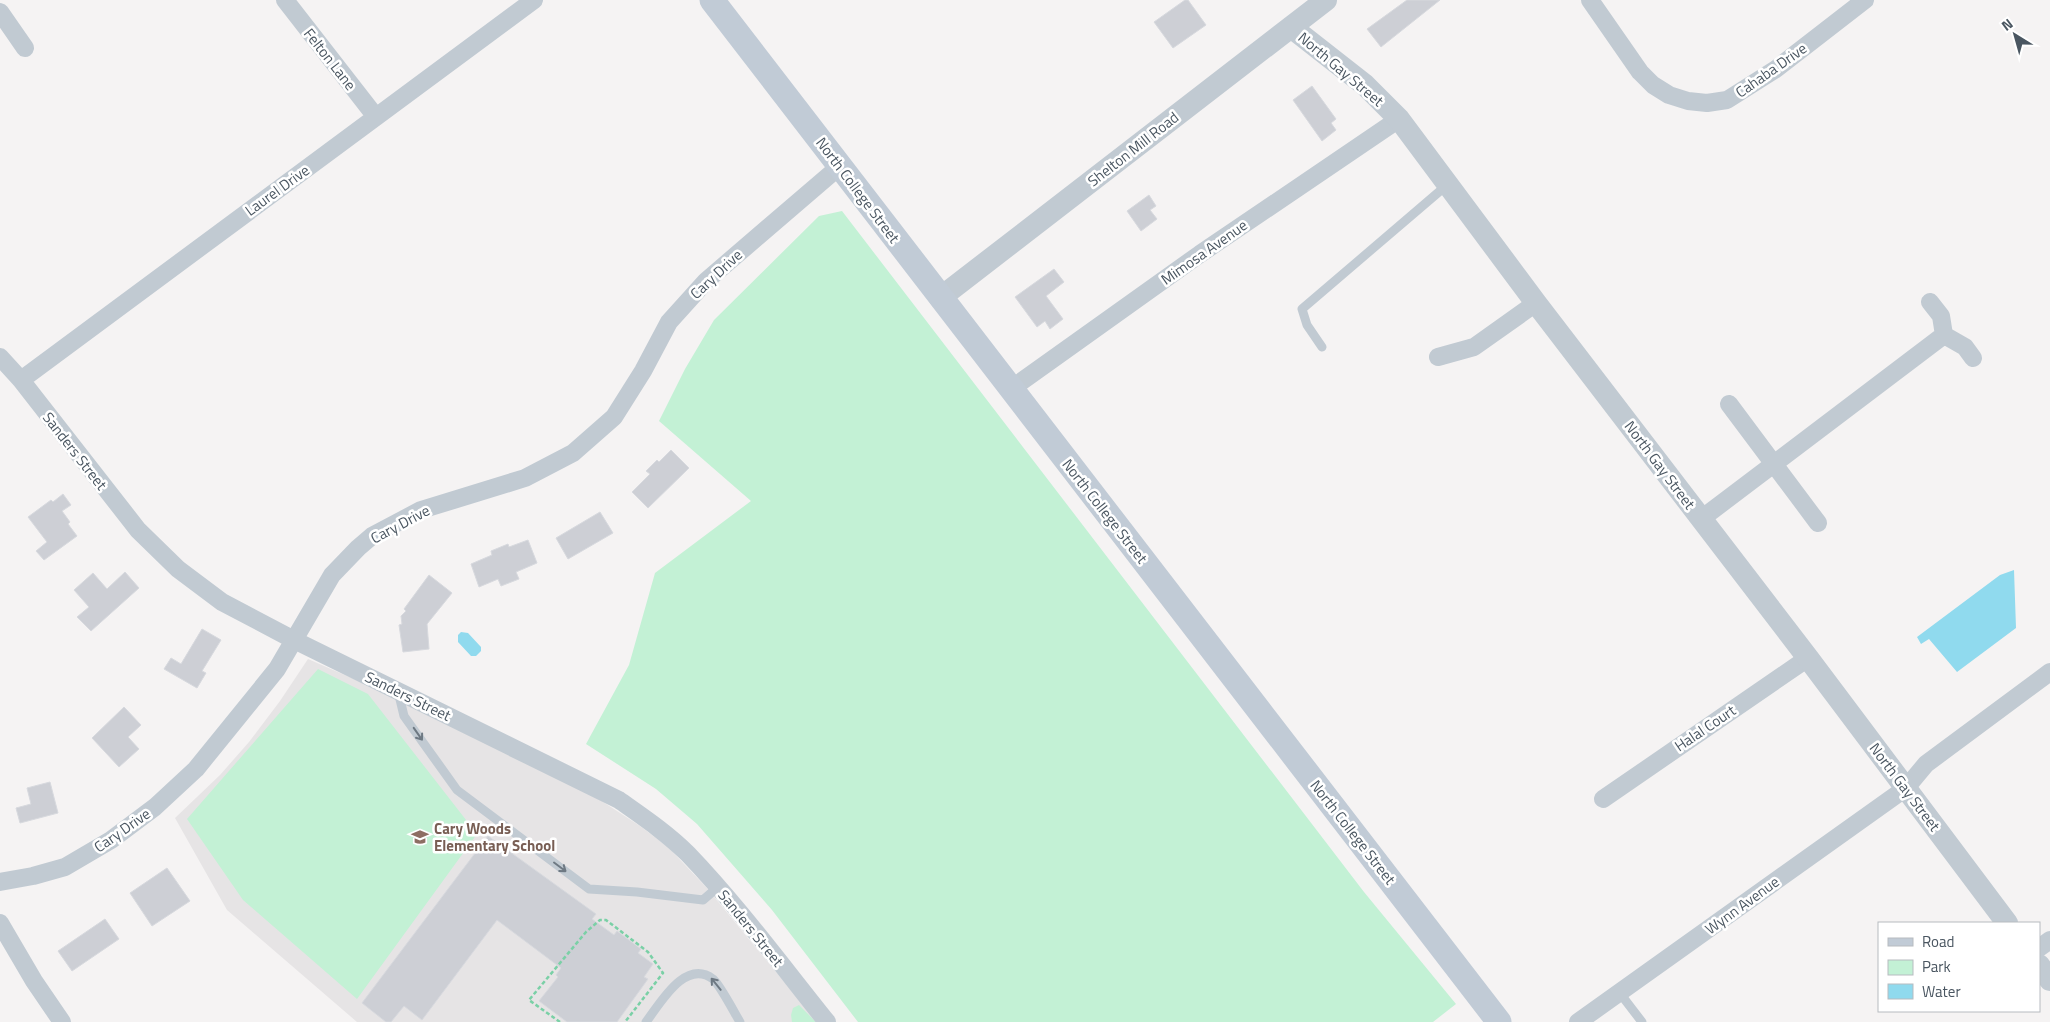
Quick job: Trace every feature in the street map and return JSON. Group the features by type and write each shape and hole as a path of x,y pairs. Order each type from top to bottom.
{"main road":[{"name":"North College Street","path":"712,0 1499,1022"}],"street":[{"name":"Felton Lane","path":"285,0 376,117"},
{"name":"Laurel Drive","path":"20,380 534,0"},
{"name":"Shelton Mill Road","path":"940,298 1326,0"},
{"name":"Cahaba Drive","path":"1590,0 1640,72 1653,85 1669,95 1688,101 1707,103 1727,100 1776,69 1865,0"},
{"path":"0,12 25,48"},
{"name":"North Gay Street","path":"1291,27 1365,85 1399,119 1536,303 1808,658 2006,922"},
{"name":"Mimosa Avenue","path":"1011,389 1200,254 1399,119"},
{"name":"Cary Drive","path":"0,882 65,868 111,840 155,807 196,769 276,669 332,575 372,536 421,510 524,478 573,453 614,418 643,371 669,322 700,288 840,166"},
{"path":"1930,302 1941,316 1944,336"},
{"path":"1438,357 1474,347 1536,303"},
{"path":"1944,336 1965,347 1973,358"},
{"path":"1701,519 1944,336"},
{"name":"Sanders Street","path":"0,357 138,530 178,569 222,602 294,640 619,800 659,829 687,853 718,887 827,1022"},
{"path":"1729,404 1818,523"},
{"name":"Halal Court","path":"1603,799 1808,658"},
{"name":"Wynn Avenue","path":"1578,1022 1906,788 1926,764 2050,672"},
{"path":"0,923 34,981 62,1022"},
{"path":"2040,966 2050,980"}],"lane":[{"path":"1322,347 1308,326 1302,309 1447,185"},
{"path":"398,690 404,716 456,790 589,889 637,892 703,900 718,887"},
{"path":"646,1022 677,982 685,976 694,974 705,975 714,980 740,1022"},
{"path":"1619,992 1642,1022"}],"path":[{"path":"560,1022 530,1000 586,932 600,920 606,920 648,952 663,973 624,1022"}],"shaded area":[{"name":"Cary Woods Elementary School","path":"308,659 409,703 594,796 640,826 668,847 706,887 817,1022 357,1022 227,910 175,818 220,775 249,742 280,701"}],"green space":[{"path":"842,211 1364,892 1456,1004 1433,1022 858,1022 772,910 697,824 656,789 586,744 629,665 655,573 751,501 659,421 685,369 714,320 819,216"},
{"path":"318,669 368,694 477,834 357,999 243,900 187,819"},
{"path":"799,1005 816,1022 792,1022 793,1008"}],"water":[{"path":"2014,570 2016,628 1957,672 1929,639 1921,644 1917,637 2000,575"},
{"path":"461,632 468,633 481,647 481,651 476,656 471,656 458,642 458,635"}],"building":[{"path":"1185,0 1188,0 1206,25 1173,48 1154,22"},
{"path":"1407,0 1440,0 1381,47 1367,29"},
{"path":"1312,86 1336,119 1331,123 1336,130 1322,141 1293,100"},
{"path":"1149,195 1156,206 1150,210 1157,219 1141,231 1127,211"},
{"path":"1054,269 1064,282 1046,296 1063,319 1050,329 1045,321 1037,327 1015,297"},
{"path":"671,450 689,468 648,508 632,492 650,474 646,471"},
{"path":"63,494 71,505 62,511 70,522 68,524 77,536 44,560 36,551 47,542 28,517 51,500 53,502"},
{"path":"600,512 613,533 568,559 556,538"},
{"path":"528,540 537,563 516,572 519,579 501,586 498,579 479,587 471,564 492,555 491,551 508,544 509,547"},
{"path":"125,572 139,588 91,631 77,617 89,607 74,590 93,573 107,589"},
{"path":"429,575 452,593 427,624 429,649 403,652 399,625 402,624 401,616"},
{"path":"202,629 221,640 202,671 206,673 197,688 164,669 171,658 181,664"},
{"path":"124,707 141,725 128,737 139,749 119,767 92,738"},
{"path":"50,782 58,813 20,823 16,808 31,804 27,788"},
{"path":"488,836 596,914 592,919 614,935 617,931 641,949 638,953 653,964 644,977 648,979 617,1022 567,1022 539,1001 558,977 556,975 561,968 497,920 422,1020 404,1006 391,1022 386,1022 362,1003"},
{"path":"167,868 190,901 152,926 130,893"},
{"path":"105,919 119,939 72,971 58,951"}],"place":[{"name":"Cary Woods Elementary School","path":"420,837"}]}
